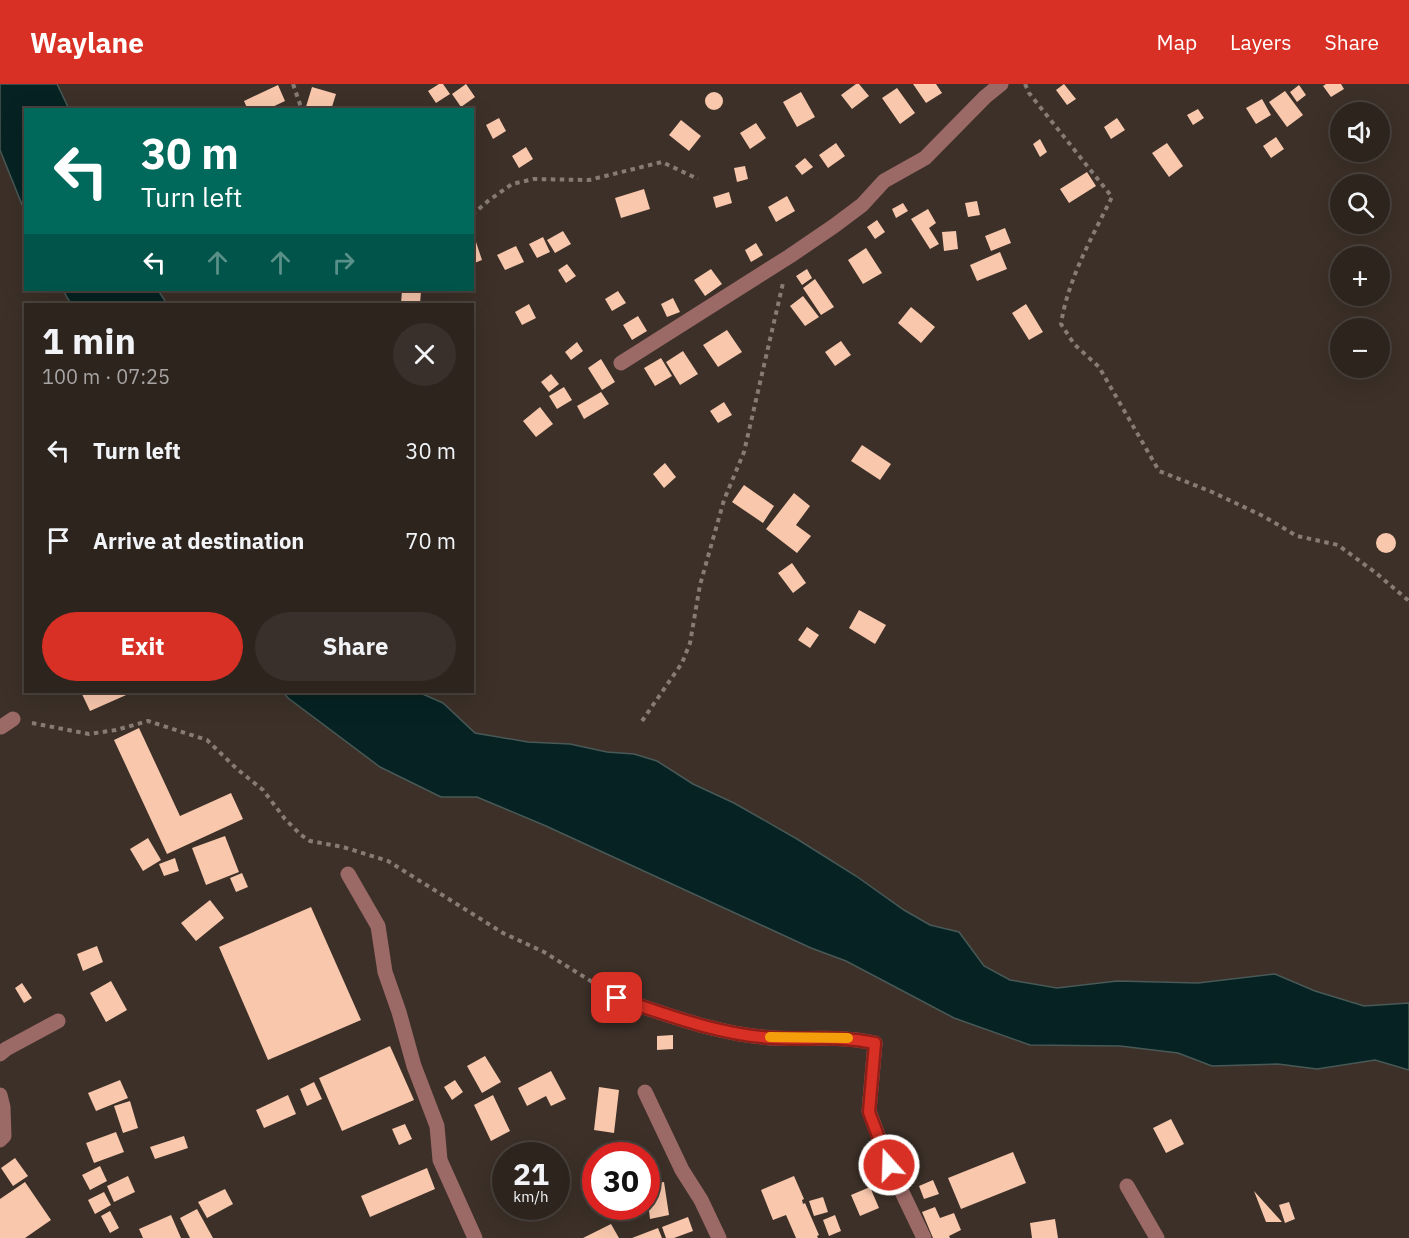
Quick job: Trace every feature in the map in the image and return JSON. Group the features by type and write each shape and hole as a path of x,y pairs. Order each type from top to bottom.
{"street":[{"path":"621,363 790,256 862,205 884,181 926,158 985,97 1001,84"},
{"path":"348,874 378,926 385,972 414,1066 437,1126 440,1160 475,1238"},
{"path":"617,998 684,1021 726,1031 773,1038 850,1038 875,1043 869,1112 889,1165 924,1238"},
{"path":"0,1054 58,1022"},
{"path":"645,1092 682,1170 701,1200 719,1238"},
{"path":"0,1095 3,1107 4,1136 0,1140"},
{"path":"1127,1186 1157,1238"}],"path":[{"path":"293,84 301,108"},
{"path":"1025,84 1029,93 1112,197 1076,272 1061,324 1074,344 1100,368 1159,471 1263,516 1297,536 1338,545 1409,601"},
{"path":"474,213 512,184 534,179 589,180 662,162 698,179"},
{"path":"642,721 682,663 690,644 700,585 724,500 744,452 790,256"},
{"path":"7,723 88,734 116,730 148,721 207,740 263,790 285,819 310,841 388,861 503,933 544,952 590,979"}],"water":[{"path":"0,84 57,84 69,108 24,108 24,210 0,150"},
{"path":"64,291 159,291 166,303 70,303"},
{"path":"284,693 420,693 443,703 475,733 528,742 570,744 607,752 634,754 657,761 693,784 734,803 797,839 930,925 959,932 984,966 1010,980 1057,988 1117,981 1198,983 1275,974 1315,991 1364,1006 1409,1003 1409,1070 1375,1060 1317,1069 1278,1064 1212,1066 1178,1053 1120,1046 1030,1045 954,1018 846,961 811,948 546,826 477,797 441,797 380,767"}],"building":[{"path":"443,84 450,94 436,103 428,91"},
{"path":"466,84 475,97 461,107 452,94"},
{"path":"859,84 869,96 852,109 841,95"},
{"path":"913,84 936,84 942,93 926,103"},
{"path":"1064,84 1076,99 1067,105 1056,90"},
{"path":"1341,84 1344,89 1331,97 1323,86"},
{"path":"278,85 285,101 270,108 247,108 244,101"},
{"path":"1299,85 1306,95 1297,102 1290,92"},
{"path":"312,87 336,94 332,108 306,108"},
{"path":"897,88 915,113 900,124 882,98"},
{"path":"1285,91 1303,115 1287,127 1269,102"},
{"path":"714,92 720,95 723,101 720,107 714,110 708,107 705,101 708,95"},
{"path":"801,92 815,117 797,127 783,102"},
{"path":"1262,99 1271,115 1256,124 1246,108"},
{"path":"1198,109 1204,118 1193,125 1187,115"},
{"path":"499,118 506,131 493,139 486,125"},
{"path":"1117,118 1125,130 1111,139 1104,127"},
{"path":"681,120 701,136 689,151 669,135"},
{"path":"756,123 766,138 750,149 740,133"},
{"path":"1276,137 1284,149 1271,158 1263,146"},
{"path":"1040,139 1047,152 1040,157 1033,144"},
{"path":"836,143 845,156 828,168 819,155"},
{"path":"1167,143 1183,166 1169,177 1152,153"},
{"path":"526,147 533,159 519,168 512,156"},
{"path":"805,158 813,167 802,175 795,166"},
{"path":"745,166 748,179 737,182 734,168"},
{"path":"1087,172 1096,186 1069,203 1060,189"},
{"path":"644,189 650,209 621,218 615,198"},
{"path":"729,192 732,203 716,208 713,197"},
{"path":"787,196 795,211 776,222 768,207"},
{"path":"977,201 980,215 968,217 965,203"},
{"path":"903,203 908,211 896,218 892,209"},
{"path":"928,209 936,223 929,228 939,244 930,249 911,219"},
{"path":"877,220 885,232 875,239 867,227"},
{"path":"1005,228 1011,243 991,251 985,236"},
{"path":"563,231 571,244 555,253 547,240"},
{"path":"956,231 958,249 944,251 942,232"},
{"path":"543,237 550,252 537,258 529,244"},
{"path":"474,239 482,260 474,263"},
{"path":"756,243 763,255 751,262 745,250"},
{"path":"516,246 524,262 505,270 497,255"},
{"path":"866,248 882,273 863,284 848,260"},
{"path":"1000,252 1007,269 977,281 970,265"},
{"path":"567,264 576,276 566,283 558,270"},
{"path":"711,269 722,284 705,296 694,280"},
{"path":"807,269 812,278 802,285 796,276"},
{"path":"815,279 834,307 821,315 803,288"},
{"path":"402,291 421,291 420,303 401,303"},
{"path":"618,291 626,303 612,311 605,299"},
{"path":"803,296 819,317 805,326 790,306"},
{"path":"673,298 680,312 667,317 661,304"},
{"path":"529,304 536,318 522,325 515,312"},
{"path":"1026,304 1043,332 1029,340 1012,313"},
{"path":"911,307 935,327 921,343 898,323"},
{"path":"638,316 647,331 632,340 623,325"},
{"path":"727,330 742,352 718,367 703,345"},
{"path":"841,341 851,355 835,366 825,352"},
{"path":"577,342 583,351 571,360 565,352"},
{"path":"683,351 698,374 680,385 666,362"},
{"path":"661,358 672,376 655,386 644,368"},
{"path":"601,359 615,382 602,390 588,368"},
{"path":"551,374 559,384 549,392 541,382"},
{"path":"564,387 572,400 557,409 549,396"},
{"path":"601,392 609,404 584,419 577,406"},
{"path":"724,402 732,415 718,423 710,411"},
{"path":"540,407 553,424 536,437 523,421"},
{"path":"862,445 891,464 880,480 851,461"},
{"path":"665,463 676,477 664,488 653,474"},
{"path":"744,485 774,506 763,523 732,502"},
{"path":"794,493 810,506 796,525 811,536 797,553 766,529"},
{"path":"1386,533 1393,536 1396,543 1393,550 1386,553 1379,550 1376,543 1379,536"},
{"path":"792,563 806,583 793,593 778,573"},
{"path":"859,610 886,625 875,644 849,628"},
{"path":"807,627 819,635 810,648 798,640"},
{"path":"81,693 131,693 90,711"},
{"path":"139,728 180,816 231,793 243,819 167,854 114,740"},
{"path":"225,836 239,872 206,885 192,848"},
{"path":"148,838 161,860 143,871 130,849"},
{"path":"175,858 179,871 164,876 159,864"},
{"path":"242,873 248,887 236,892 230,878"},
{"path":"210,900 224,918 196,941 181,923"},
{"path":"311,907 361,1020 268,1060 219,947"},
{"path":"97,946 103,962 83,971 77,954"},
{"path":"111,981 127,1010 106,1022 90,993"},
{"path":"22,983 32,998 24,1003 15,988"},
{"path":"673,1035 673,1049 657,1050 657,1036"},
{"path":"390,1046 414,1100 342,1131 319,1078"},
{"path":"485,1056 501,1082 482,1093 467,1066"},
{"path":"551,1071 566,1099 551,1106 546,1096 527,1106 518,1088"},
{"path":"120,1080 128,1098 96,1111 88,1093"},
{"path":"455,1080 463,1092 452,1100 444,1087"},
{"path":"314,1082 322,1099 307,1106 300,1089"},
{"path":"599,1087 619,1090 614,1133 594,1130"},
{"path":"288,1095 296,1114 264,1128 256,1110"},
{"path":"493,1095 510,1131 491,1141 474,1105"},
{"path":"130,1101 138,1128 123,1133 114,1106"},
{"path":"1171,1119 1184,1144 1166,1153 1153,1128"},
{"path":"405,1124 412,1139 399,1145 392,1129"},
{"path":"116,1132 124,1152 94,1163 86,1143"},
{"path":"184,1136 188,1148 155,1159 150,1147"},
{"path":"1013,1152 1026,1183 961,1209 948,1178"},
{"path":"15,1158 28,1176 13,1186 1,1168"},
{"path":"100,1166 107,1181 90,1190 82,1175"},
{"path":"427,1168 435,1189 370,1217 361,1196"},
{"path":"128,1176 135,1192 114,1202 107,1186"},
{"path":"794,1176 804,1199 803,1204 805,1203 819,1235 818,1238 796,1238 786,1215 773,1220 761,1190"},
{"path":"933,1180 939,1194 924,1199 919,1186"},
{"path":"25,1182 51,1220 25,1238 0,1238 0,1199"},
{"path":"664,1182 669,1215 660,1217 660,1183"},
{"path":"870,1187 879,1208 860,1216 851,1195"},
{"path":"225,1189 233,1204 207,1218 198,1202"},
{"path":"1254,1191 1282,1222 1266,1222"},
{"path":"104,1192 111,1205 95,1214 88,1200"},
{"path":"823,1197 828,1212 814,1216 809,1201"},
{"path":"1289,1202 1295,1219 1285,1223 1279,1205"},
{"path":"935,1207 940,1218 954,1213 961,1230 949,1236 950,1238 933,1238 922,1212"},
{"path":"197,1209 213,1238 190,1238 180,1218"},
{"path":"110,1211 119,1228 110,1233 101,1216"},
{"path":"171,1215 181,1238 143,1238 139,1229"},
{"path":"835,1215 841,1231 829,1236 823,1220"},
{"path":"688,1217 693,1231 674,1238 666,1238 662,1227"},
{"path":"1055,1219 1058,1238 1032,1238 1030,1223"},
{"path":"611,1224 619,1238 583,1238"},
{"path":"658,1228 662,1238 632,1238"}],"slow traffic":[{"path":"770,1037 848,1038"}],"route":[{"path":"617,998 684,1021 726,1031 773,1038 850,1038 875,1043 869,1112 889,1165"}]}
